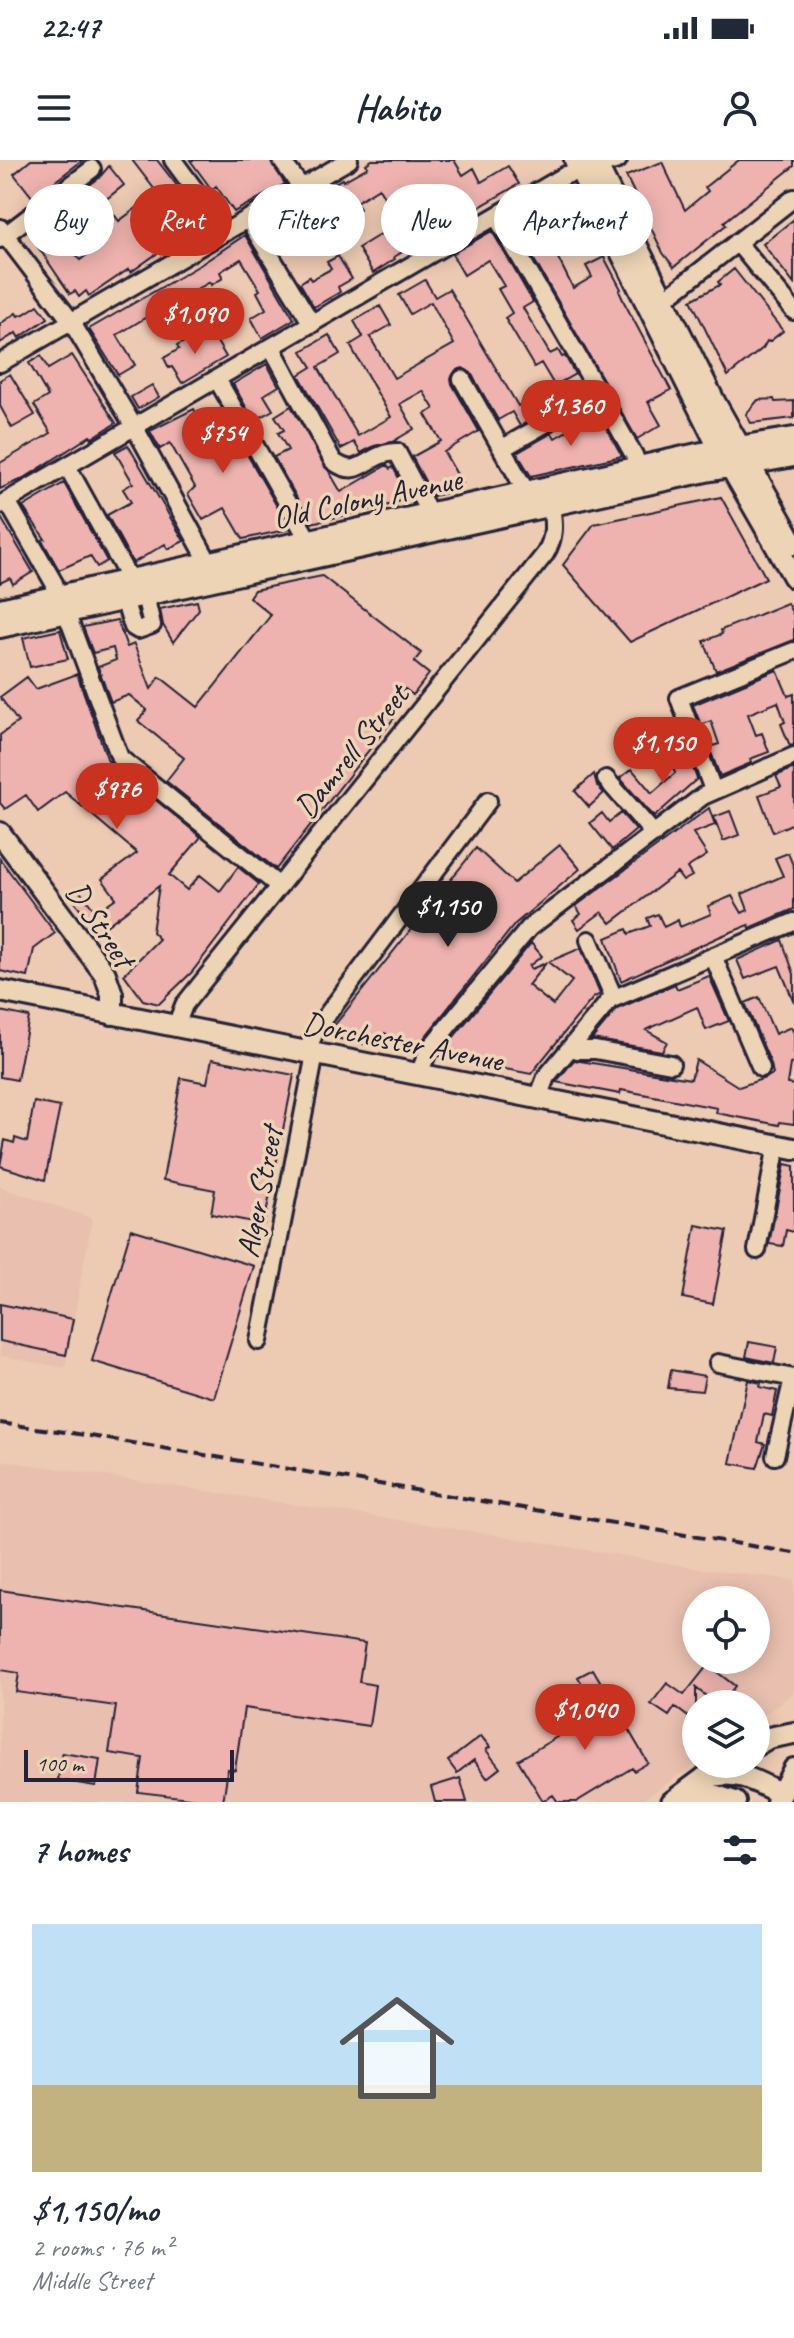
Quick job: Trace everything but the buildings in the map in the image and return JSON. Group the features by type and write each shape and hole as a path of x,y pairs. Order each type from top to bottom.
{"main road":[{"path":"593,164 657,305 735,456 787,543 794,577"},
{"name":"Old Colony Avenue","path":"0,609 62,604 213,571 551,506 794,438"},
{"name":"Old Colony Avenue","path":"127,590 145,595 309,541 639,469 735,456 794,456"},
{"name":"Old Colony Avenue","path":"0,627 62,604"},
{"name":"D Street","path":"0,833 105,974 112,994 112,1014"},
{"name":"Dorchester Avenue","path":"0,991 785,1147"},
{"path":"770,1738 794,1733"},
{"path":"745,1778 779,1798 794,1769"},
{"path":"674,1800 704,1778"},
{"path":"674,1800 690,1792 701,1791 735,1802"}],"street":[{"path":"173,160 191,184"},
{"path":"281,160 299,184"},
{"path":"309,184 349,160"},
{"path":"551,184 593,164"},
{"path":"92,169 2,234 71,321 134,427 213,571"},
{"path":"657,305 794,198"},
{"path":"279,886 120,758 54,583 3,503 494,217"},
{"path":"232,228 248,219"},
{"path":"737,242 794,311"},
{"path":"0,363 184,256"},
{"path":"271,256 312,324"},
{"path":"519,256 634,455 639,469"},
{"path":"272,348 333,461 343,469 355,469 384,452 397,452 430,514"},
{"path":"217,379 309,541"},
{"path":"462,379 527,493"},
{"path":"503,448 599,393"},
{"path":"67,466 127,590 133,627 138,630 152,625 145,595"},
{"name":"Damrell Street","path":"176,1026 184,1005 545,554 551,544 554,525 551,506"},
{"path":"713,790 679,698 794,651"},
{"path":"419,1074 429,1049 529,928 713,790 794,756"},
{"path":"606,779 654,834"},
{"name":"Alger Street","path":"259,1341 317,1028 488,801"},
{"path":"538,1098 544,1080 614,998 794,922"},
{"path":"589,940 614,998"},
{"path":"713,956 761,1068"},
{"path":"572,1047 671,1064"},
{"path":"757,1250 785,1147"},
{"path":"718,1363 794,1378 775,1456"}],"shaded area":[{"path":"0,1187 92,1218 65,1368 0,1356"},
{"path":"0,1460 704,1569 794,1580 794,1692 770,1710 770,1690 682,1690 682,1773 639,1802 0,1802"}],"railway":[{"path":"0,1423 794,1553"}]}
